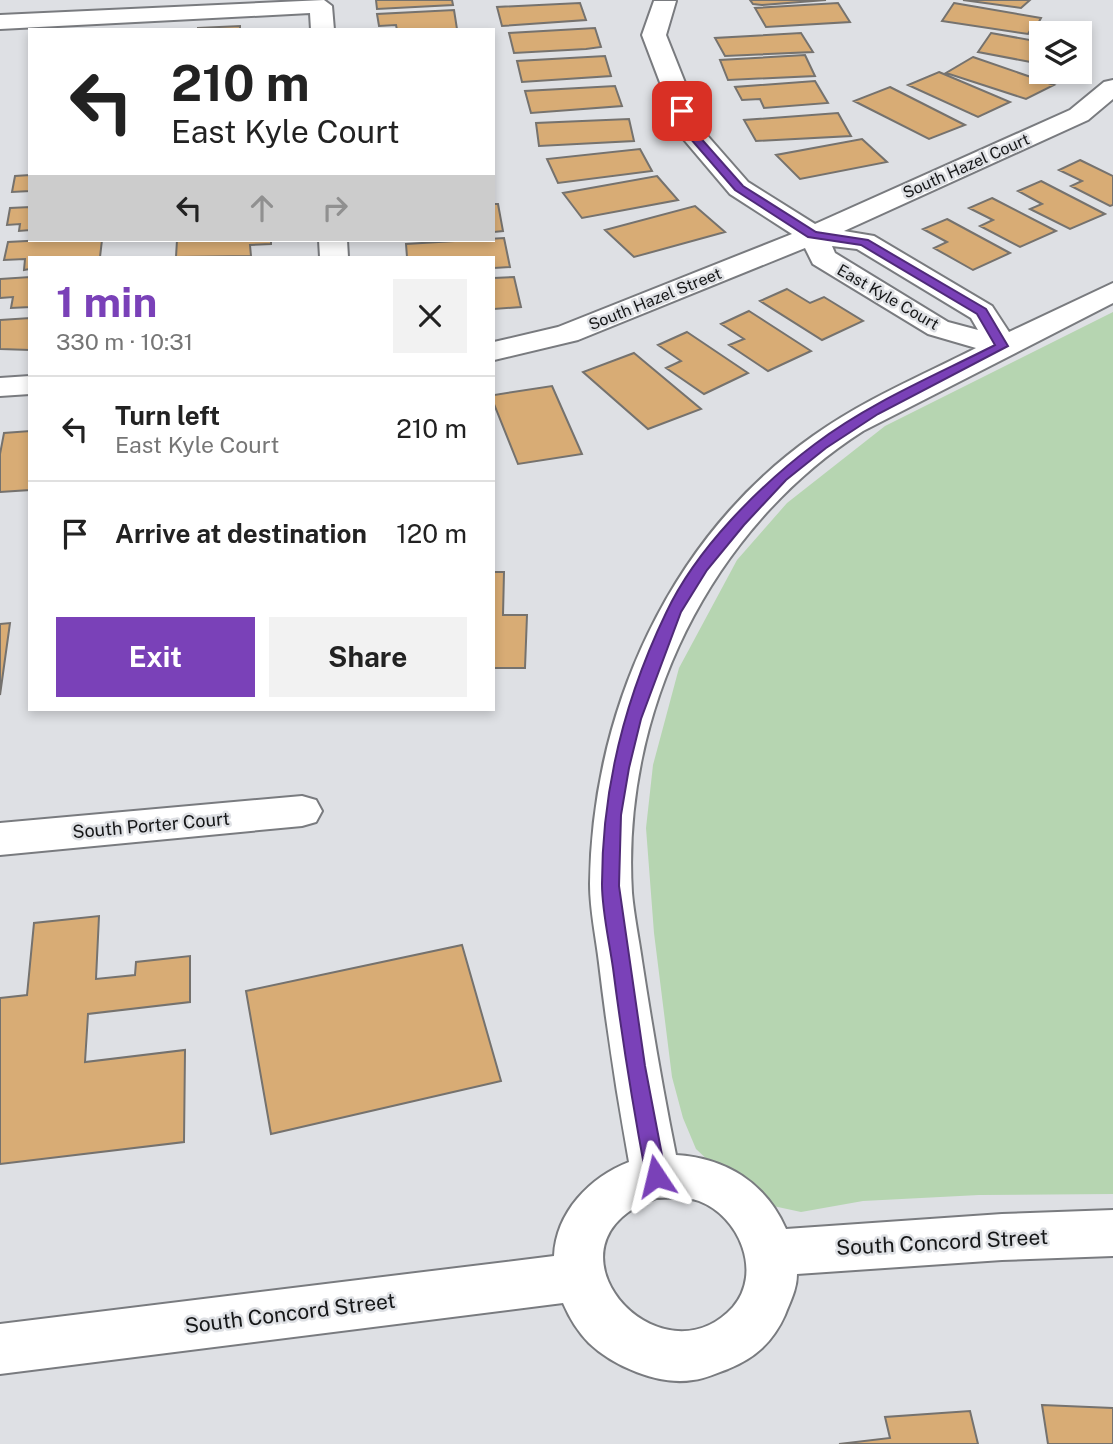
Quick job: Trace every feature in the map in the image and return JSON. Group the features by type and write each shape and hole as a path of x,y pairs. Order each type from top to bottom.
{"street":[{"name":"East Kyle Court","path":"665,1 654,35 693,135 739,188 813,235 822,258 938,328 1002,346"},
{"path":"0,22 321,6 323,28"},
{"name":"South Hazel Court","path":"813,235 1079,115 1113,87"},
{"name":"South Hazel Street","path":"495,351 567,334 813,235"},
{"path":"656,1176 635,1066 611,874 613,815 621,768 633,719 674,612 702,567 739,522 781,477 822,445 873,411 1113,292"},
{"path":"0,387 28,385"},
{"name":"South Porter Court","path":"0,839 302,811"},
{"path":"656,1176 682,1176 713,1184 740,1201 759,1224 771,1253 772,1284 761,1314 740,1337 710,1352 677,1357 642,1350 612,1332 590,1307 580,1277 579,1249 588,1224 603,1202 625,1186 656,1176"},
{"name":"South Concord Street","path":"771,1253 1002,1237 1113,1233"},
{"name":"South Concord Street","path":"0,1349 580,1277"}],"green space":[{"path":"1113,312 1113,1194 979,1195 863,1201 801,1212 764,1204 727,1178 696,1149 683,1118 672,1077 654,933 646,828 653,765 679,668 737,560 787,503 885,426"}],"building":[{"path":"376,0 452,0 453,5 377,9"},
{"path":"750,0 826,0 762,5 753,4"},
{"path":"963,0 1030,0 1021,8"},
{"path":"580,3 586,20 502,26 497,7"},
{"path":"838,3 850,22 766,27 755,8"},
{"path":"954,3 1041,18 1039,21 1029,21 1028,34 942,21"},
{"path":"454,10 457,28 379,26 377,14"},
{"path":"240,26 240,28 198,28"},
{"path":"595,28 601,47 586,49 514,53 509,33"},
{"path":"801,33 813,52 725,56 715,38"},
{"path":"991,33 1029,40 1029,62 978,52"},
{"path":"805,55 815,76 728,80 720,60"},
{"path":"605,56 611,76 522,82 517,61"},
{"path":"973,57 1029,76 1029,84 1054,85 1026,99 946,73"},
{"path":"939,72 1010,102 978,117 908,85"},
{"path":"815,81 828,103 764,108 760,99 742,100 735,87"},
{"path":"615,86 622,106 531,113 525,91"},
{"path":"890,87 965,125 929,139 854,101"},
{"path":"838,113 851,136 756,141 744,120"},
{"path":"629,119 634,141 539,146 536,123"},
{"path":"862,139 887,162 800,179 776,155"},
{"path":"640,149 652,171 558,183 547,159"},
{"path":"1080,160 1113,176 1113,205 1110,206 1071,186 1082,181 1059,170"},
{"path":"28,175 28,191 12,192 15,176"},
{"path":"657,176 678,200 582,218 563,193"},
{"path":"1041,181 1105,214 1070,229 1030,209 1042,204 1018,191"},
{"path":"992,198 1056,231 1020,247 980,226 993,220 969,208"},
{"path":"495,204 498,204 503,231 495,232"},
{"path":"695,206 725,232 634,257 605,230"},
{"path":"28,207 28,230 19,231 20,224 7,225 10,208"},
{"path":"947,219 1010,253 973,270 934,248 947,242 923,229"},
{"path":"504,238 510,267 495,268 495,256 407,256 406,244 495,242 495,239"},
{"path":"8,242 102,242 100,256 28,256 28,269 24,270 25,259 4,260"},
{"path":"177,242 271,242 250,245 251,256 176,256"},
{"path":"28,277 28,307 11,308 13,297 0,298 0,279"},
{"path":"514,277 521,307 495,309 495,278"},
{"path":"787,289 810,303 824,297 863,321 822,340 760,301"},
{"path":"749,311 811,351 768,371 729,345 744,339 721,324"},
{"path":"28,318 28,350 0,349 0,320"},
{"path":"687,332 748,373 704,394 666,368 681,361 658,345"},
{"path":"634,353 701,409 648,429 583,372"},
{"path":"552,386 582,454 518,464 495,406 495,395"},
{"path":"28,431 28,490 0,492 0,454 4,433"},
{"path":"495,572 504,572 503,615 527,615 525,668 495,668"},
{"path":"10,623 0,695 0,624"},
{"path":"99,916 96,979 135,975 136,962 190,956 190,1002 88,1014 85,1062 185,1050 184,1142 0,1164 0,998 27,995 34,923"},
{"path":"462,945 501,1081 271,1134 246,991"},
{"path":"1042,1405 1113,1408 1113,1444 1048,1444"},
{"path":"970,1411 978,1444 839,1444 890,1438 885,1417"}],"route":[{"path":"656,1176 635,1066 611,886 613,815 621,768 633,719 651,667 674,612 702,567 781,477 822,445 873,411 1002,346 982,312 864,242 813,235 739,188 693,135 682,111"}]}
